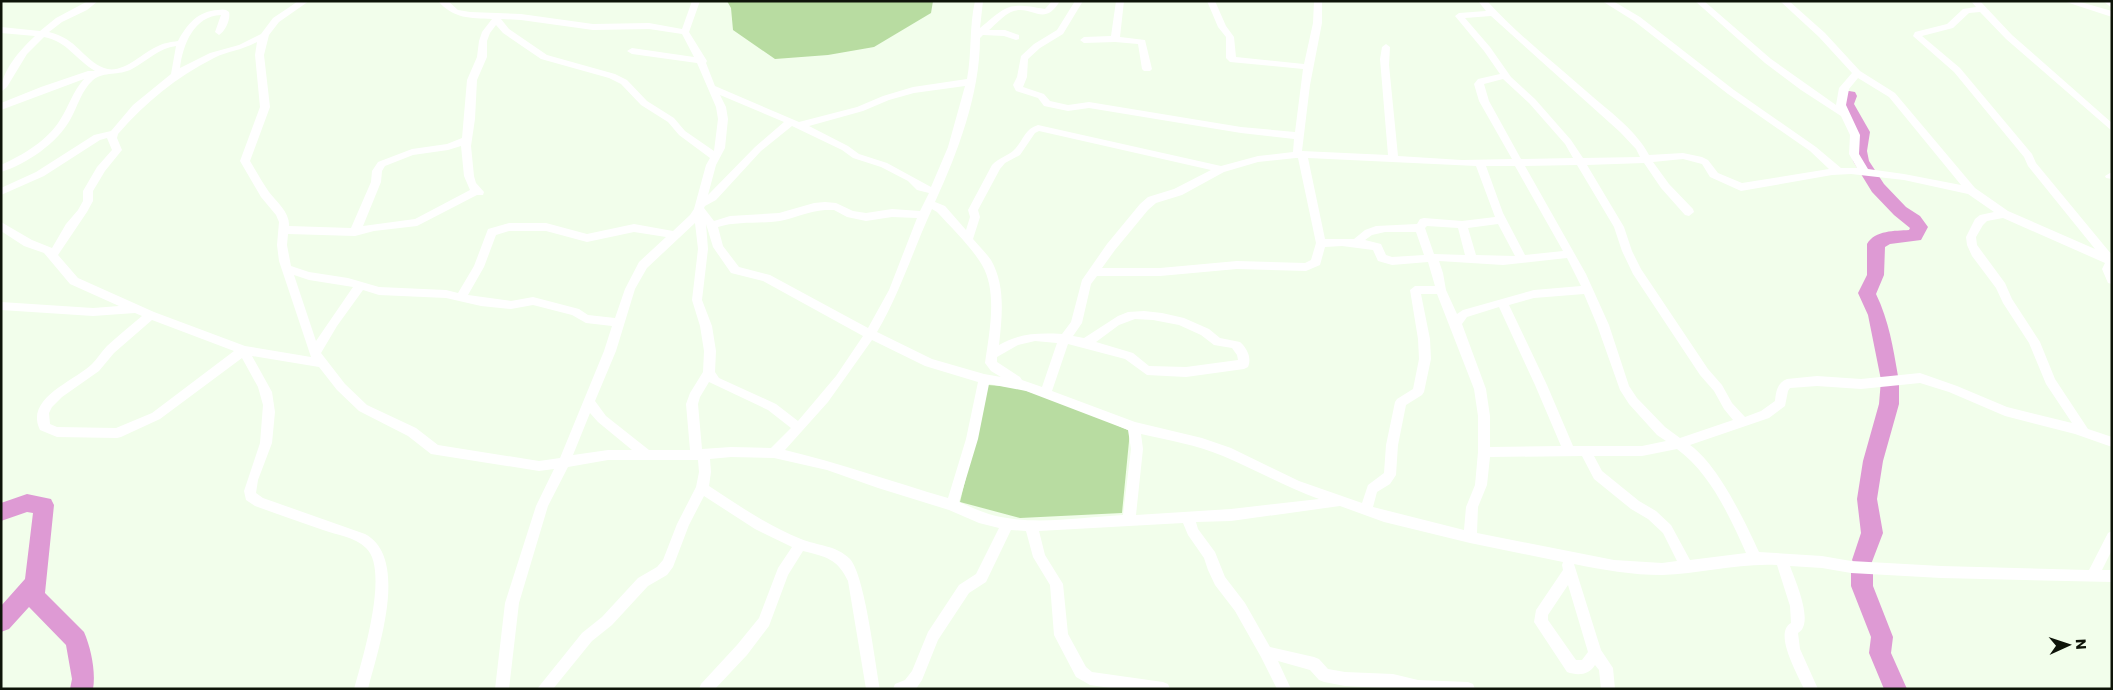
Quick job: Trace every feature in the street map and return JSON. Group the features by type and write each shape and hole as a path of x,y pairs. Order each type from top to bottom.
{"street":[{"path":"1,89 12,75 19,58 60,20 86,8 94,1"},
{"path":"53,255 70,227 82,212 88,201 88,191 101,169 117,150 112,138 114,133 142,101 175,75 213,55 242,47 262,36 277,20 305,1"},
{"path":"442,1 450,9 463,14 497,18 521,17 593,26 649,26 685,32"},
{"path":"502,689 512,603 542,506 564,462 610,351 630,289 643,265 694,218 700,206 715,157 720,148 723,119 721,108 705,73 702,61 685,32 696,1"},
{"path":"774,453 799,428 834,387 870,333 892,294 911,243 930,204 959,132 975,59 978,34 976,13 979,1"},
{"path":"978,34 1009,9 1024,8 1046,12 1056,1"},
{"path":"1079,1 1060,32 1037,46 1024,58 1022,77 1018,84 1019,89 1041,96 1047,104 1058,108 1089,105 1241,130 1300,136"},
{"path":"1115,40 1120,1"},
{"path":"1211,1 1222,27 1230,37 1231,58 1233,60 1308,68"},
{"path":"1094,272 1113,274 1160,272 1237,265 1306,267 1316,262 1321,243 1299,154 1308,68 1319,27 1318,1"},
{"path":"1482,1 1490,13 1626,132 1646,152 1646,159 1665,186 1689,212"},
{"path":"1606,1 1637,19 1731,92 1813,149 1839,172"},
{"path":"1699,1 1778,68 1821,100 1843,113"},
{"path":"1784,1 1822,35 1857,73 1892,95 1972,191 2004,214 2112,261"},
{"path":"2067,1 2112,14"},
{"path":"2106,1 2112,5"},
{"path":"2112,128 2009,38 1978,5 1966,11 1950,26 1918,34 1917,36 1956,70 1977,92 1992,113 2021,145 2029,156 2031,164 2112,261"},
{"path":"175,75 176,55 195,19 211,12 225,12 226,16 219,32"},
{"path":"1490,13 1459,16 1487,49 1505,76 1548,118 1568,142 1619,227 1627,251 1638,270 1704,372 1742,422"},
{"path":"284,230 356,232 374,226 420,221 477,192 472,185 470,176 466,140 470,119 472,80 482,58 483,41 486,32 497,18"},
{"path":"497,18 506,30 544,57 585,68 624,82 644,103 671,120 682,133 715,157"},
{"path":"1,30 61,39 101,71"},
{"path":"978,34 1005,33 1016,37"},
{"path":"262,36 260,54 261,70 266,91 265,109 245,161 281,214 284,230 282,246 315,353 341,387 358,404 396,426 412,432 435,450 539,466 550,466 608,455 664,457 731,452 774,453 827,465 878,483 952,505 979,517 1008,524 1031,526 1275,511 1341,502"},
{"path":"1084,40 1142,42 1147,69"},
{"path":"1,107 44,89 101,71 121,71 156,49 165,45 182,43"},
{"path":"1386,48 1383,59 1388,93 1389,138 1393,158"},
{"path":"632,51 702,61"},
{"path":"1,169 21,158 58,131 82,84 88,78 101,71"},
{"path":"1857,73 1844,88 1842,96 1843,113 1855,135 1854,154 1864,172"},
{"path":"1505,76 1480,81 1479,84 1484,101 1530,186 1570,254 1588,290 1603,325 1624,387 1633,401 1661,431 1680,443 1708,473 1734,513 1755,558"},
{"path":"700,206 712,197 758,149 795,124 860,109 886,98 913,90 970,82"},
{"path":"712,88 829,139 856,156 884,165 912,179 921,187 934,192"},
{"path":"968,239 975,220 973,210 996,167 1002,160 1017,153 1032,131 1038,128 1221,169"},
{"path":"1,192 40,174 97,137 114,133"},
{"path":"356,232 376,182 377,171 381,164 412,152 448,147 466,140"},
{"path":"1046,392 1065,339 1076,323 1083,291 1094,272 1144,207 1152,200 1184,189 1221,169 1258,159 1299,154 1480,164 1579,162 1683,156 1699,159 1704,162 1714,175 1741,187 1839,172 1864,172 1904,177 1972,191"},
{"path":"1480,164 1485,182 1522,259"},
{"path":"930,204 940,209 986,261 994,283 997,311 991,363 995,368 1027,386"},
{"path":"700,206 712,225 718,247 735,270 766,278 787,288 844,321 929,363 984,379 1027,386 1134,427 1202,443 1295,485 1341,502 1427,528 1632,568 1662,569 1755,558 1822,562 1851,567 1941,572 2112,576"},
{"path":"544,689 586,637 607,621 643,582 662,571 702,488 705,472 700,455 692,404 694,396 709,373 710,351 706,326 697,300 703,249 700,206"},
{"path":"712,225 730,220 779,216 825,206 836,207 851,214 866,217 892,213 925,215"},
{"path":"2004,214 1984,218 1979,222 1971,237 1972,245 2001,286 2007,300 2034,342 2050,380 2084,432"},
{"path":"1420,228 1424,222 1462,225 1502,220"},
{"path":"1462,225 1471,258"},
{"path":"1,226 14,235 41,246 53,255 74,281 150,315 244,350 323,363"},
{"path":"461,297 478,267 492,232 500,229 546,227 587,238 634,228 674,235"},
{"path":"1356,243 1361,236 1374,230 1420,228"},
{"path":"1420,228 1438,274 1441,290 1480,389 1484,416 1484,452 1481,486 1472,506 1470,537"},
{"path":"1321,243 1356,243 1377,248 1382,258 1386,261 1471,258 1491,261 1570,254"},
{"path":"2112,261 2107,269 2112,280"},
{"path":"288,270 392,293 440,293 481,302 511,305 533,301 575,312 586,319 619,323"},
{"path":"315,353 332,323 359,287"},
{"path":"1366,510 1372,489 1390,475 1392,445 1402,402 1418,392 1422,375 1425,359 1424,339 1415,290 1441,290"},
{"path":"1456,324 1463,314 1502,302 1534,294 1588,290"},
{"path":"1502,302 1541,385 1569,452"},
{"path":"1,306 93,312 136,309"},
{"path":"150,315 110,350 95,368 58,394 48,404 43,413 44,427 57,432 117,433 156,416 244,350"},
{"path":"991,355 1025,338 1035,336 1086,343 1129,356 1148,370 1161,372 1197,371 1244,364 1244,358 1239,346 1233,343 1212,340 1207,333 1181,322 1162,317 1134,315 1125,317 1086,343"},
{"path":"244,350 249,364 261,383 268,400 267,438 249,486 250,496 259,502 349,533 372,545 379,558 383,590 361,689"},
{"path":"709,373 715,381 772,407 799,428"},
{"path":"1484,452 1642,451 1680,443 1765,415 1782,403 1782,390 1787,384 1817,381 1861,384 1920,378 1953,389 2005,411 2084,432 2112,442"},
{"path":"952,505 972,439 984,379"},
{"path":"589,402 602,419 646,455"},
{"path":"1129,520 1137,449 1134,427"},
{"path":"1586,452 1598,475 1635,505 1652,515 1667,529 1686,566"},
{"path":"702,488 760,525 800,546 832,553 846,564 854,581 873,689"},
{"path":"1188,517 1192,531 1210,556 1220,581 1240,607 1266,652 1284,689"},
{"path":"908,687 917,675 933,636 964,589 981,578 1008,524"},
{"path":"1031,526 1038,557 1056,584 1061,635 1081,672 1090,678 1162,689"},
{"path":"2092,576 2112,537"},
{"path":"706,689 742,650 764,622 783,572 800,546"},
{"path":"1566,556 1595,652 1606,668 1608,689"},
{"path":"1781,560 1797,606 1798,626 1791,630 1793,649 1811,689"},
{"path":"1570,570 1541,614 1541,622 1572,667 1586,667 1595,652"},
{"path":"1266,652 1314,664 1324,675 1345,680 1394,681 1418,688 1468,689"}],"green space":[{"path":"727,1 933,1 931,13 874,47 828,55 775,59 733,30 731,8"},
{"path":"988,385 1015,387 1083,410 1130,431 1122,513 1020,518 960,502"}],"waterway":[{"path":"1849,96 1846,104 1862,132 1859,151 1861,161 1878,188 1900,211 1914,220 1919,227 1915,236 1887,238 1876,244 1874,281 1867,293 1877,315 1882,334 1888,376"},
{"path":"1863,560 1872,533 1867,499 1873,461 1889,404 1889,383"},
{"path":"1,512 27,503 44,505 34,597 76,640 83,679 81,689"},
{"path":"1862,572 1862,586 1882,637 1880,653 1896,689"},
{"path":"1,622 35,584"}]}
